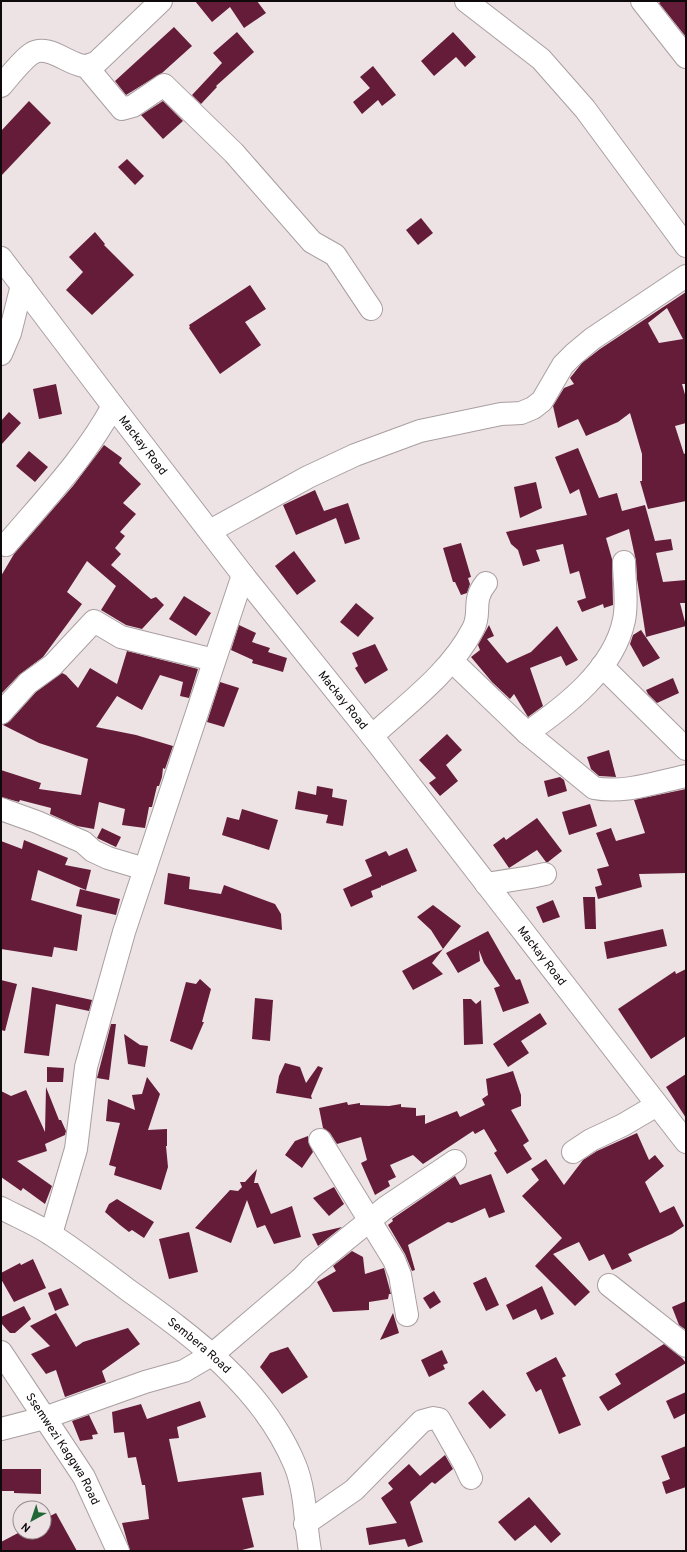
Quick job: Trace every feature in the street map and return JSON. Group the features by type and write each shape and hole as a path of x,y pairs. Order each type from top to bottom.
{"street":[{"path":"1,86 31,54 43,51 58,55 73,63 86,66 96,63 161,1"},
{"path":"466,1 541,60 551,70 585,109 686,246"},
{"path":"642,1 686,57"},
{"path":"86,66 122,109 133,106 164,85 234,153 312,242 335,255 371,309"},
{"name":"Mackay Road","path":"1,258 112,406 243,575 372,736 657,1105 684,1135"},
{"path":"210,532 308,477 355,455 420,431 501,414 522,413 532,408 542,400 563,365 574,354 592,339 686,276"},
{"path":"1,354 10,333 22,285"},
{"path":"3,549 87,447 112,406"},
{"path":"527,732 575,696 602,666 615,644 624,620 626,600 624,562"},
{"path":"51,1234 76,1148 86,1068 124,932 243,575"},
{"path":"372,736 452,661 473,629 478,595 486,583"},
{"path":"1,713 28,683 53,665 94,621 121,636 214,660"},
{"path":"452,661 527,732 594,788 608,791 643,786 686,776"},
{"path":"602,666 686,749"},
{"path":"1,809 37,822 76,839 108,858 146,869"},
{"path":"486,884 545,874"},
{"path":"573,1152 591,1140 623,1125 657,1105"},
{"path":"320,1140 396,1265 400,1275 407,1315"},
{"path":"1,1429 44,1418 138,1384 184,1372 213,1354 302,1278 311,1268 369,1220 414,1187 455,1161"},
{"name":"Sembera Road","path":"1,1208 51,1234 168,1319 213,1354 267,1413 283,1440 302,1484 305,1524 310,1551"},
{"path":"609,1285 686,1346"},
{"name":"Ssemwezi Kaggwa Road","path":"1,1352 84,1477 118,1551"},
{"path":"305,1524 354,1490 396,1446 422,1421 428,1418 439,1419 471,1478"}],"building":[{"path":"195,1 257,1 266,13 244,28 230,7 212,22"},
{"path":"662,1 686,1 686,37 659,3"},
{"path":"174,27 192,46 162,73 126,95 115,81"},
{"path":"237,32 254,52 216,86 217,87 201,104 192,95 222,63 213,53"},
{"path":"453,32 476,57 465,67 456,57 434,76 421,61"},
{"path":"373,66 396,95 382,106 378,100 362,114 353,102 370,88 360,77"},
{"path":"29,101 51,123 1,176 1,131"},
{"path":"163,101 183,121 163,139 141,115"},
{"path":"127,159 144,176 135,185 118,167"},
{"path":"421,218 433,233 418,245 406,230"},
{"path":"95,232 105,244 104,245 134,275 92,315 66,290 83,272 69,257"},
{"path":"250,285 266,309 245,322 261,345 220,374 189,328 189,325"},
{"path":"686,292 686,384 682,384 686,398 686,423 675,426 684,454 686,453 686,501 648,509 640,481 642,481 642,454 630,413 618,422 586,436 578,419 558,428 553,406 564,388 574,384 570,378 582,363 600,349","holes":["667,308 683,339 659,343 648,323"]},
{"path":"56,384 62,414 39,419 33,389"},
{"path":"9,412 21,423 1,445 1,421"},
{"path":"104,445 122,458 119,463 141,484 123,503 136,514 120,532 125,536 115,548 121,554 111,565 151,599 156,597 164,605 142,629 126,625 101,610 116,586 87,561 67,592 82,604 43,657 19,675 1,694 1,576 14,554 73,486"},
{"path":"578,448 599,498 617,493 622,511 645,505 655,541 671,539 673,550 656,553 663,582 686,580 686,603 680,603 686,626 646,637 637,579 636,561 629,529 606,538 612,559 613,605 604,608 603,604 582,612 577,601 586,598 579,571 570,574 563,544 536,550 540,561 523,566 518,550 511,544 506,532 587,515 579,489 570,494 555,457"},
{"path":"29,451 48,467 35,482 16,466"},
{"path":"536,482 542,508 520,518 514,487"},
{"path":"315,490 324,511 348,503 360,539 345,544 336,518 296,535 283,505"},
{"path":"461,543 471,577 468,578 470,584 467,593 461,595 455,582 453,582 443,548"},
{"path":"294,551 316,581 297,595 275,566"},
{"path":"184,596 211,613 196,636 169,619"},
{"path":"356,603 374,618 358,637 340,622"},
{"path":"239,625 256,633 252,642 270,648 268,652 287,658 283,672 252,663 253,660 231,650"},
{"path":"489,625 494,636 487,639 507,663 531,652 557,626 578,660 566,666 561,656 530,668 543,706 528,717 514,694 510,699 492,682 471,657 480,650 478,645"},
{"path":"641,630 660,658 643,667 630,644 633,635"},
{"path":"375,644 388,670 365,684 355,668 358,666 352,653"},
{"path":"127,651 198,669 189,698 180,696 183,682 160,675 142,710 117,696 96,727 136,735 173,746 165,769 163,768 162,777 159,786 157,786 152,807 149,807 145,828 122,825 125,809 99,802 94,829 77,826 50,814 51,808 1,797 1,770 41,783 39,789 81,795 88,759 39,743 3,725 10,721 36,692 62,673 66,675 78,688 90,668 117,684"},
{"path":"673,678 679,693 657,703 648,694 646,690"},
{"path":"220,682 239,688 224,727 207,722"},
{"path":"447,734 462,750 446,765 458,781 440,796 429,783 436,778 419,760"},
{"path":"609,750 616,777 599,776 591,769 587,757"},
{"path":"560,777 564,780 567,791 548,797 544,781"},
{"path":"317,786 333,789 332,797 347,800 343,826 326,823 328,815 295,809 298,791 316,795"},
{"path":"686,789 686,873 639,874 642,887 598,899 595,887 602,885 597,869 609,866 596,833 611,828 616,841 645,833 634,800"},
{"path":"590,804 597,826 569,835 562,812"},
{"path":"242,809 278,820 269,850 222,835 227,817 239,820"},
{"path":"537,818 562,851 546,862 537,850 509,868 493,845 504,837 506,840"},
{"path":"102,828 121,837 116,847 97,838"},
{"path":"24,840 68,858 65,865 91,870 86,890 38,870 31,900 82,915 77,951 54,947 52,957 1,949 1,841 22,849"},
{"path":"407,848 417,871 382,886 381,885 381,887 371,891 373,897 351,907 343,889 372,876 365,860 386,851 389,856"},
{"path":"168,873 190,877 189,889 221,894 224,885 275,904 281,914 282,930 164,904"},
{"path":"80,889 120,899 116,915 76,906"},
{"path":"583,897 595,897 596,929 585,929"},
{"path":"553,900 560,917 543,923 536,907"},
{"path":"433,905 461,926 443,949 431,930 417,917"},
{"path":"663,929 667,946 607,959 604,942"},
{"path":"488,931 516,980 520,979 529,1003 503,1012 494,988 500,986 484,963 479,950 480,961 458,973 446,953"},
{"path":"443,949 432,963 443,974 413,990 402,971"},
{"path":"686,969 686,1036 651,1059 618,1009 675,971 676,974"},
{"path":"200,979 211,989 202,1022 204,1022 192,1050 170,1041 186,982 196,984"},
{"path":"1,980 17,984 5,1031 1,1030"},
{"path":"32,987 92,1000 89,1011 56,1004 49,1056 24,1053"},
{"path":"255,998 273,1000 270,1041 252,1039"},
{"path":"463,999 471,999 476,1004 481,1000 483,1044 464,1045"},
{"path":"540,1013 547,1024 521,1041 529,1053 508,1067 493,1044"},
{"path":"111,1024 116,1024 109,1080 97,1078"},
{"path":"124,1034 140,1045 148,1046 145,1067 128,1064"},
{"path":"285,1063 300,1067 306,1083 318,1066 323,1068 311,1096 312,1099 276,1093 279,1076"},
{"path":"47,1067 64,1068 63,1082 47,1082"},
{"path":"513,1071 521,1095 521,1106 511,1110 529,1141 523,1145 532,1159 507,1174 494,1153 497,1151 484,1129 475,1134 473,1131 423,1164 413,1155 390,1165 396,1177 388,1181 390,1186 375,1195 361,1163 367,1160 361,1137 337,1144 330,1133 323,1128 319,1108 347,1102 348,1105 360,1103 360,1105 389,1106 401,1104 401,1107 416,1108 416,1116 425,1115 425,1124 457,1111 460,1117 485,1105 482,1099 488,1095 486,1079"},
{"path":"686,1074 686,1118 666,1087"},
{"path":"147,1077 160,1094 148,1130 167,1129 166,1146 168,1167 161,1190 114,1175 116,1167 109,1165 120,1123 106,1121 108,1099 135,1110 132,1095 142,1094"},
{"path":"46,1087 59,1120 61,1120 66,1131 65,1135 45,1144 47,1151 17,1161 52,1186 45,1204 23,1188 21,1191 1,1177 1,1091 11,1096 26,1090 45,1132"},
{"path":"637,1133 649,1160 655,1155 664,1166 645,1182 660,1213 674,1206 684,1226 672,1234 628,1254 632,1261 612,1270 604,1254 589,1261 579,1242 553,1254 590,1292 575,1306 535,1266 562,1238 522,1196 539,1180 531,1169 546,1159 564,1185 583,1160 597,1151"},
{"path":"308,1136 308,1141 313,1152 302,1168 285,1155 295,1141"},
{"path":"257,1169 254,1183 258,1183 271,1214 292,1206 301,1237 274,1244 265,1225 257,1228 247,1200 231,1243 195,1228 230,1190 238,1191 242,1187 240,1182 245,1182"},
{"path":"491,1174 505,1212 489,1218 485,1208 452,1223 448,1222 408,1245 415,1270 412,1271 405,1254 388,1225 393,1221 392,1219 455,1176 460,1185"},
{"path":"334,1187 344,1204 329,1216 313,1198"},
{"path":"117,1199 154,1222 144,1238 132,1230 129,1232 105,1212 109,1204"},
{"path":"342,1227 318,1246 312,1234"},
{"path":"189,1232 198,1272 169,1279 159,1239"},
{"path":"352,1251 363,1257 365,1274 384,1268 391,1294 389,1294 388,1299 369,1302 369,1310 333,1312 317,1282 336,1271 333,1266"},
{"path":"33,1259 46,1288 14,1302 1,1279 1,1273 20,1263 21,1265"},
{"path":"486,1277 499,1305 486,1311 473,1283"},
{"path":"542,1286 554,1314 541,1320 536,1309 513,1320 506,1305"},
{"path":"61,1288 69,1305 55,1311 48,1293"},
{"path":"434,1291 441,1302 430,1309 423,1298"},
{"path":"686,1301 686,1330 679,1325 672,1307"},
{"path":"24,1306 31,1319 15,1333 10,1333 1,1323 1,1317"},
{"path":"56,1313 76,1347 83,1342 128,1328 140,1344 102,1371 106,1382 65,1397 56,1370 46,1374 31,1354 50,1346 30,1326"},
{"path":"393,1313 399,1333 380,1340"},
{"path":"664,1344 686,1363 608,1411 599,1397 621,1384 615,1374"},
{"path":"288,1347 308,1377 282,1394 260,1367 270,1353"},
{"path":"442,1350 448,1363 443,1365 445,1369 429,1377 421,1360"},
{"path":"556,1357 566,1376 562,1378 581,1425 559,1434 541,1389 536,1392 526,1373"},
{"path":"483,1390 506,1415 490,1429 468,1403"},
{"path":"686,1392 686,1413 674,1419 666,1401"},
{"path":"200,1401 206,1417 177,1427 179,1438 169,1439 178,1482 261,1472 264,1495 242,1498 254,1547 238,1551 130,1551 122,1523 149,1519 145,1485 142,1485 136,1457 128,1458 124,1432 114,1433 112,1412 141,1404 147,1419"},
{"path":"89,1415 98,1434 92,1435 93,1439 80,1441 72,1421"},
{"path":"686,1446 686,1487 666,1494 662,1482 670,1479 661,1456"},
{"path":"445,1455 453,1469 435,1484 432,1482 410,1502 423,1542 408,1547 405,1539 369,1545 366,1528 397,1523 381,1498 393,1489 388,1483 409,1464 420,1476"},
{"path":"1,1469 41,1469 41,1494 1,1491"},
{"path":"529,1497 561,1534 551,1543 535,1525 515,1541 498,1522"},
{"path":"56,1513 77,1551 1,1551 1,1542 12,1536 12,1540 52,1540 52,1515"}]}
